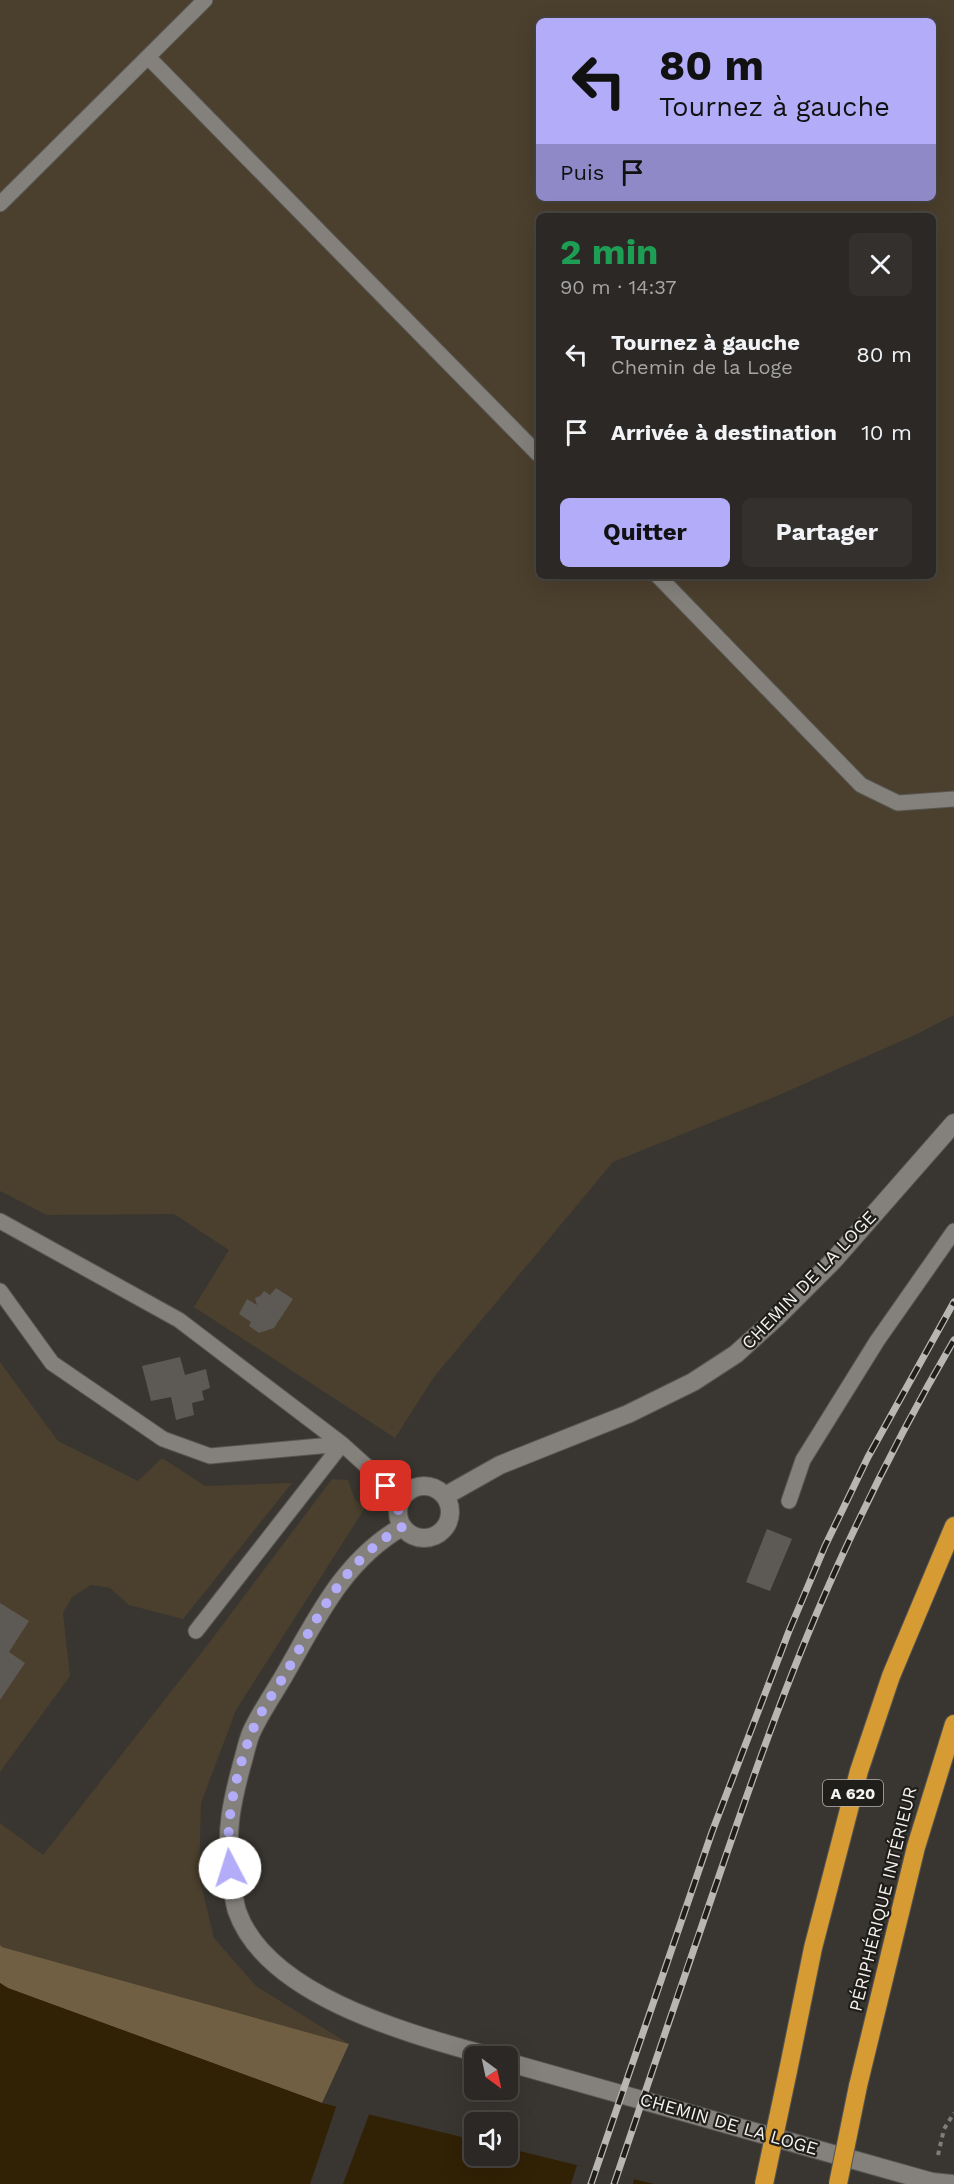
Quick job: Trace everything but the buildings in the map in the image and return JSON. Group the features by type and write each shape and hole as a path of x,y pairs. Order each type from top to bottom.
{"highway":[{"name":"A 620","path":"764,2184 813,1948 859,1771 891,1676 954,1526"},
{"name":"PÉRIPHÉRIQUE INTÉRIEUR","path":"838,2184 858,2086 916,1847 954,1724"}],"street":[{"name":"CHEMIN DE LA LOGE","path":"445,1496 500,1465 646,1405 693,1382 736,1354 833,1261 954,1123"},
{"path":"418,1486 428,1486 438,1489 445,1496 450,1505 450,1516 440,1534 430,1538 419,1538 409,1534 402,1527 398,1518 398,1508 408,1491 418,1486"},
{"path":"402,1527 380,1539 336,1586 251,1733 231,1802 227,1847 237,1911 251,1938 269,1958 301,1983 345,2008 412,2035 464,2049"},
{"name":"CHEMIN DE LA LOGE","path":"518,2065 932,2182 952,2184"}],"lane":[{"path":"0,204 205,0"},
{"path":"148,57 536,452"},
{"path":"661,579 861,785 898,803 954,799"},
{"path":"0,1221 179,1320 342,1444 402,1498"},
{"path":"789,1501 803,1460 877,1341 954,1232"},
{"path":"0,1291 52,1363 163,1438 210,1456 342,1444"},
{"path":"196,1631 342,1444"}],"path":[{"path":"932,2182 944,2129 954,2113"}],"shaded area":[{"path":"0,0 954,0 954,1015 915,1035 772,1098 613,1162 434,1377 395,1438 194,1307 229,1250 174,1214 47,1215 0,1191"},
{"path":"0,1362 58,1441 138,1481 162,1458 205,1486 292,1483 183,1619 129,1605 110,1588 91,1585 72,1597 63,1613 70,1676 0,1772"},
{"path":"332,1479 348,1480 355,1500 365,1508 236,1710 201,1803 199,1876 214,1938 256,1986 349,2044 2,1947 0,1945 0,1823 43,1855 209,1643"},
{"path":"0,1945 349,2044 322,2103 7,1988 0,1983"},
{"path":"0,1983 8,1988 322,2103 464,2138 464,2166 518,2166 518,2151 654,2184 0,2184"}],"pier":[{"path":"337,2104 370,2112 343,2184 310,2184"},
{"path":"577,2165 634,2179 633,2184 571,2184"}],"railway":[{"path":"591,2184 712,1832 789,1631 825,1546 868,1457 954,1302"},
{"path":"614,2184 776,1714 842,1556 882,1474 954,1340"}],"route":[{"path":"230,1868 227,1847 231,1802 251,1733 336,1586 380,1539 402,1527 398,1518 398,1508 402,1498 386,1486"}]}
